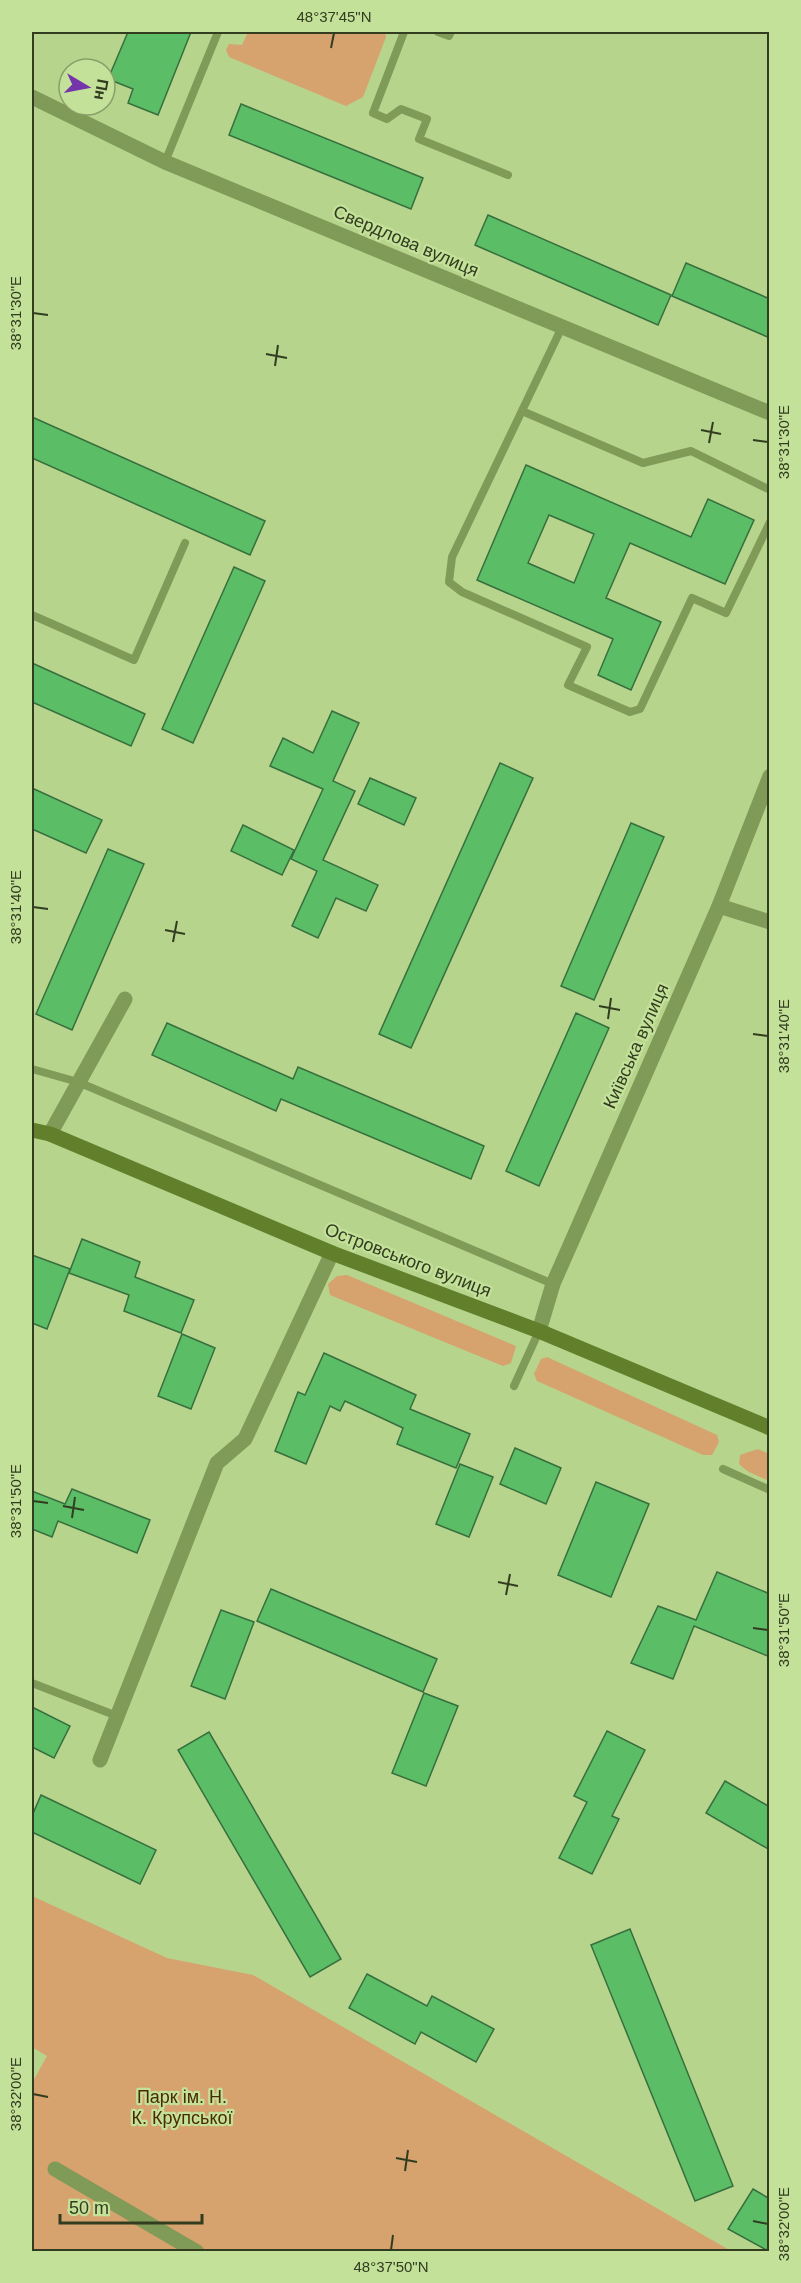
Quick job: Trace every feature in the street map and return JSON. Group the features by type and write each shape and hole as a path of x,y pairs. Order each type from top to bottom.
{"main road":[{"name":"Островського вулиця","path":"32,1130 50,1134 332,1253 539,1331 770,1428"}],"street":[{"name":"Свердлова вулиця","path":"32,97 165,162 770,413"},
{"name":"Київська вулиця","path":"539,1331 553,1284 719,906 770,776"},
{"path":"719,906 770,922"},
{"path":"50,1134 125,999"},
{"path":"100,1760 217,1463 245,1439 332,1253"},
{"path":"55,2169 198,2252"}],"lane":[{"path":"165,162 218,32"},
{"path":"404,32 373,113 387,119 401,109 427,119 419,139 508,175"},
{"path":"438,32 449,36 451,32"},
{"path":"562,327 452,557 449,582 462,592 587,647 568,685 630,712 640,709 692,598 726,613 770,522"},
{"path":"522,411 643,463 691,451 770,490"},
{"path":"32,615 134,660 185,543"},
{"path":"32,1069 78,1082 553,1284"},
{"path":"514,1386 539,1331"},
{"path":"723,1469 770,1490"},
{"path":"32,1683 117,1716"}],"green space":[{"path":"248,32 385,32 386,37 363,97 346,106 229,57 226,50 229,44 242,45"},
{"path":"347,1275 516,1346 511,1363 503,1366 330,1295 328,1284 337,1276"},
{"path":"547,1357 717,1435 719,1442 712,1455 703,1455 537,1381 534,1374 541,1359"},
{"path":"758,1449 769,1454 769,1481 747,1471 739,1464 740,1455"},
{"name":"Парк ім. Н. К. Крупської","path":"32,1896 167,1958 253,1975 731,2251 32,2252 32,2083 47,2056 32,2047"}],"building":[{"path":"128,32 191,32 158,115 128,103 133,89 117,83 117,58"},
{"path":"241,104 423,178 411,209 229,135"},
{"path":"488,215 671,295 658,325 475,245"},
{"path":"686,263 770,299 770,338 672,296"},
{"path":"32,417 265,521 250,555 32,458"},
{"path":"526,465 691,537 708,499 754,520 725,584 630,543 606,598 661,622 631,690 598,675 613,639 477,580","holes":["549,515 594,534 574,583 528,563"]},
{"path":"234,567 265,581 193,743 162,729"},
{"path":"32,663 145,714 131,746 32,702"},
{"path":"332,711 359,723 333,781 355,791 323,860 378,885 366,911 336,898 318,938 292,926 317,871 291,859 323,789 270,766 283,738 313,753"},
{"path":"500,763 533,778 411,1048 379,1034"},
{"path":"370,778 416,798 404,825 358,804"},
{"path":"32,788 102,820 86,853 32,829"},
{"path":"631,823 664,837 594,1000 561,986"},
{"path":"243,825 294,850 282,875 231,851"},
{"path":"108,849 144,864 72,1030 36,1014"},
{"path":"576,1013 609,1028 539,1186 506,1171"},
{"path":"167,1023 293,1079 298,1067 484,1146 471,1179 281,1099 276,1111 152,1055"},
{"path":"82,1239 140,1262 135,1277 194,1300 181,1333 124,1311 129,1295 69,1273"},
{"path":"32,1255 70,1269 47,1329 32,1323"},
{"path":"182,1334 215,1348 191,1409 158,1396"},
{"path":"324,1353 416,1395 410,1409 470,1434 456,1468 397,1444 403,1428 345,1401 340,1411 330,1406 306,1464 275,1451 298,1392 305,1395"},
{"path":"515,1448 561,1468 546,1504 500,1484"},
{"path":"460,1464 493,1477 469,1537 436,1524"},
{"path":"596,1482 649,1504 611,1597 558,1575"},
{"path":"72,1489 150,1520 137,1553 58,1521 52,1537 32,1529 32,1491 65,1504"},
{"path":"717,1572 770,1594 770,1657 694,1626 673,1679 631,1663 658,1606 696,1620"},
{"path":"271,1589 437,1659 423,1692 257,1621"},
{"path":"221,1610 254,1622 225,1699 191,1686"},
{"path":"424,1693 458,1706 426,1786 392,1773"},
{"path":"32,1707 70,1726 54,1758 32,1747"},
{"path":"607,1731 645,1750 612,1816 619,1819 592,1874 559,1858 587,1802 574,1796"},
{"path":"209,1732 341,1959 310,1977 178,1750"},
{"path":"725,1781 770,1807 770,1850 706,1813"},
{"path":"41,1795 156,1850 140,1884 32,1832 32,1816"},
{"path":"630,1929 733,2186 695,2201 591,1945"},
{"path":"367,1974 427,2006 432,1996 494,2029 476,2062 421,2032 415,2044 349,2008"},
{"path":"753,2189 770,2199 770,2252 728,2229"}]}
